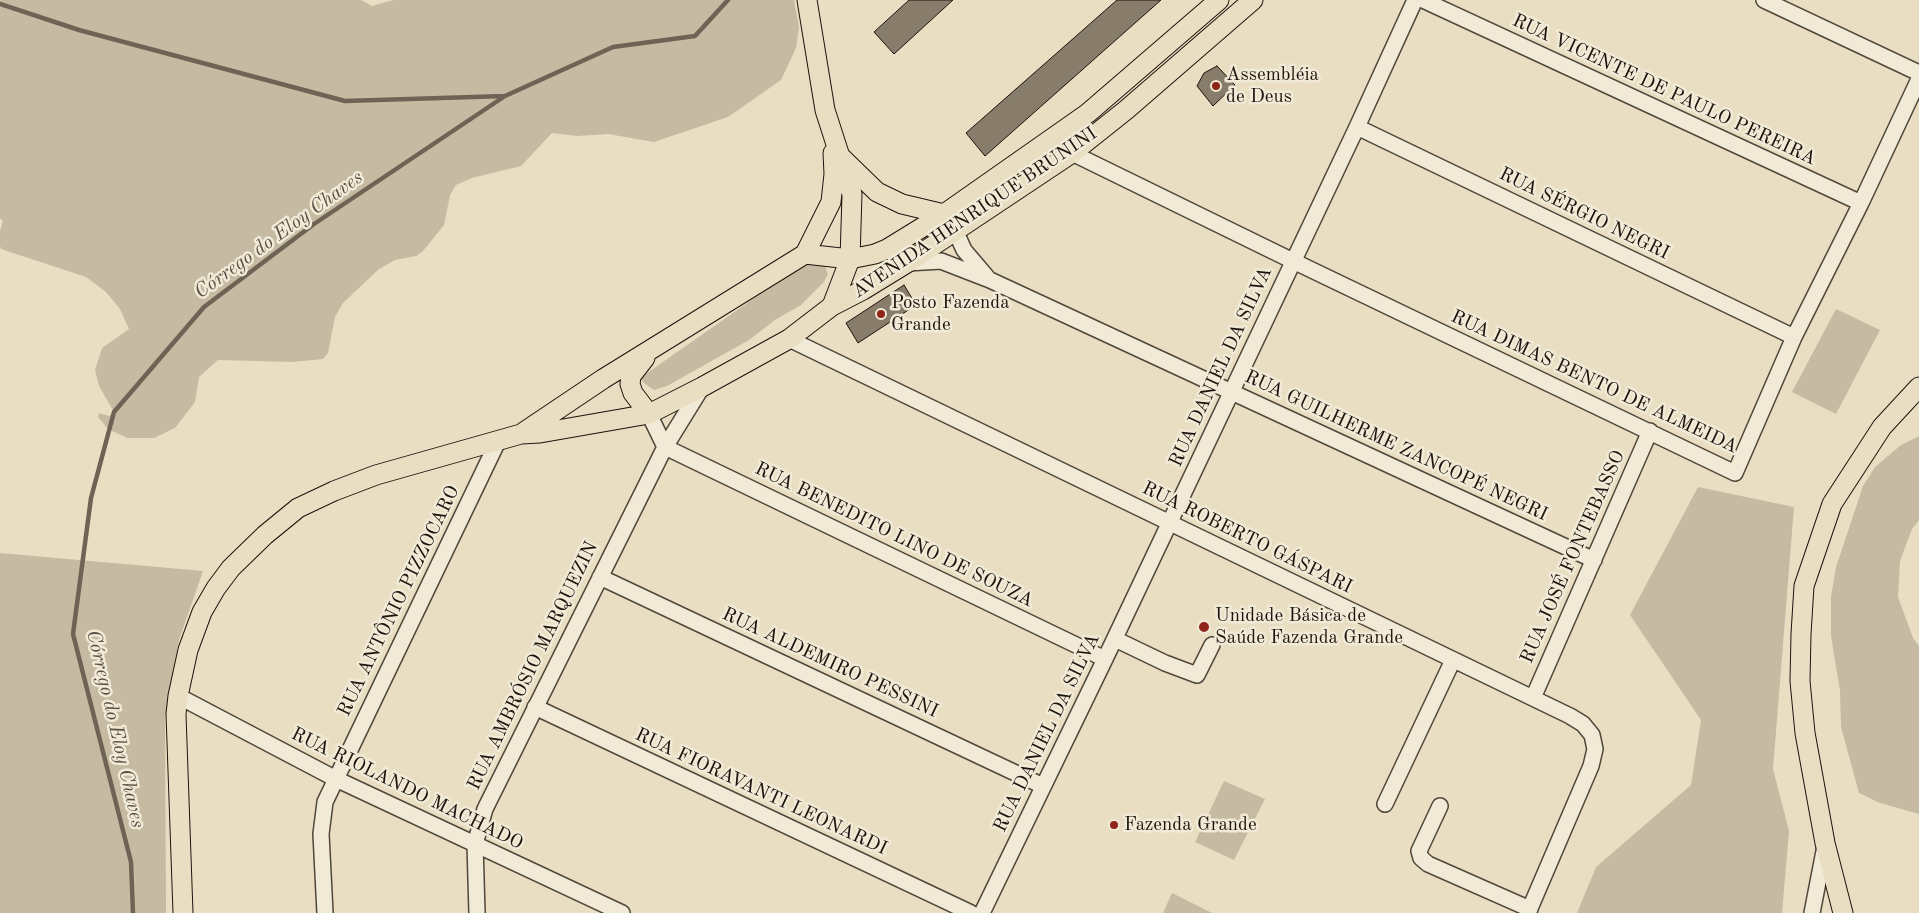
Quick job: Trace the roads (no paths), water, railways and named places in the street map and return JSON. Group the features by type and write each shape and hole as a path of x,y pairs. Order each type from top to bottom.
{"main road":[{"path":"807,0 825,110 852,194 850,259 805,254 831,202 834,174 832,135"},
{"name":"AVENIDA HENRIQUE BRUNINI","path":"832,306 850,259 875,254 887,249 944,214 1088,113 1219,0"},
{"name":"AVENIDA HENRIQUE BRUNINI","path":"183,913 176,714 178,696 188,650 202,612 216,588 231,568 264,535 298,508 334,491 376,475 521,434 649,414 702,387 788,339 832,306 863,290 907,263 1072,153 1126,110 1253,0"},
{"path":"840,156 878,192 902,204 944,214"},
{"name":"AVENIDA HENRIQUE BRUNINI","path":"521,434 805,254"},
{"path":"649,414 633,393 630,380 635,370 654,348"},
{"path":"1843,913 1825,843 1805,734 1800,681 1800,634 1804,586 1832,504 1882,427 1919,387"}],"street":[{"name":"RUA DANIEL DA SILVA","path":"982,913 1115,639 1415,0"},
{"name":"RUA VICENTE DE PAULO PEREIRA","path":"1423,0 1861,203"},
{"path":"1764,0 1919,73"},
{"name":"RUA DIMAS BENTO DE ALMEIDA","path":"1072,153 1293,261 1735,472 1794,337 1861,203 1919,79"},
{"name":"RUA SÉRGIO NEGRI","path":"1357,127 1794,337"},
{"name":"RUA GUILHERME ZANCOPÉ NEGRI","path":"955,230 964,250 990,280"},
{"name":"RUA GUILHERME ZANCOPÉ NEGRI","path":"907,263 940,261 990,280 1594,560"},
{"name":"RUA ROBERTO GÁSPARI","path":"788,339 1584,724 1592,735 1595,749 1591,766 1529,911"},
{"name":"RUA AMBRÓSIO MARQUEZIN","path":"477,913 475,844 485,809 665,447 702,387"},
{"path":"649,414 665,447"},
{"name":"RUA JOSÉ FONTEBASSO","path":"1533,698 1650,431"},
{"name":"RUA ANTÔNIO PIZZOCARO","path":"325,913 321,834 325,802 498,441"},
{"name":"RUA BENEDITO LINO DE SOUZA","path":"665,447 1105,659"},
{"name":"RUA ALDEMIRO PESSINI","path":"600,577 1043,786"},
{"path":"1115,639 1165,663 1197,675 1212,645"},
{"path":"1385,804 1453,660"},
{"name":"RUA RIOLANDO MACHADO","path":"178,696 336,779 622,913"},
{"name":"RUA FIORAVANTI LEONARDI","path":"535,707 970,913"},
{"path":"1440,806 1419,851 1421,858 1428,864 1529,911"},
{"path":"1812,913 1825,843"}],"waterway":[{"name":"Córrego do Eloy Chaves","path":"133,913 131,862 73,634 91,498 114,412 204,307 314,224 505,96 613,47 695,36 728,0"},
{"path":"0,4 79,30 345,101 505,96"}],"place":[{"name":"Assembléia de Deus","path":"1216,86"},
{"name":"Posto Fazenda Grande","path":"881,314"},
{"name":"Unidade Básica de Saúde Fazenda Grande","path":"1204,627"},
{"name":"Fazenda Grande","path":"1114,825"}]}
